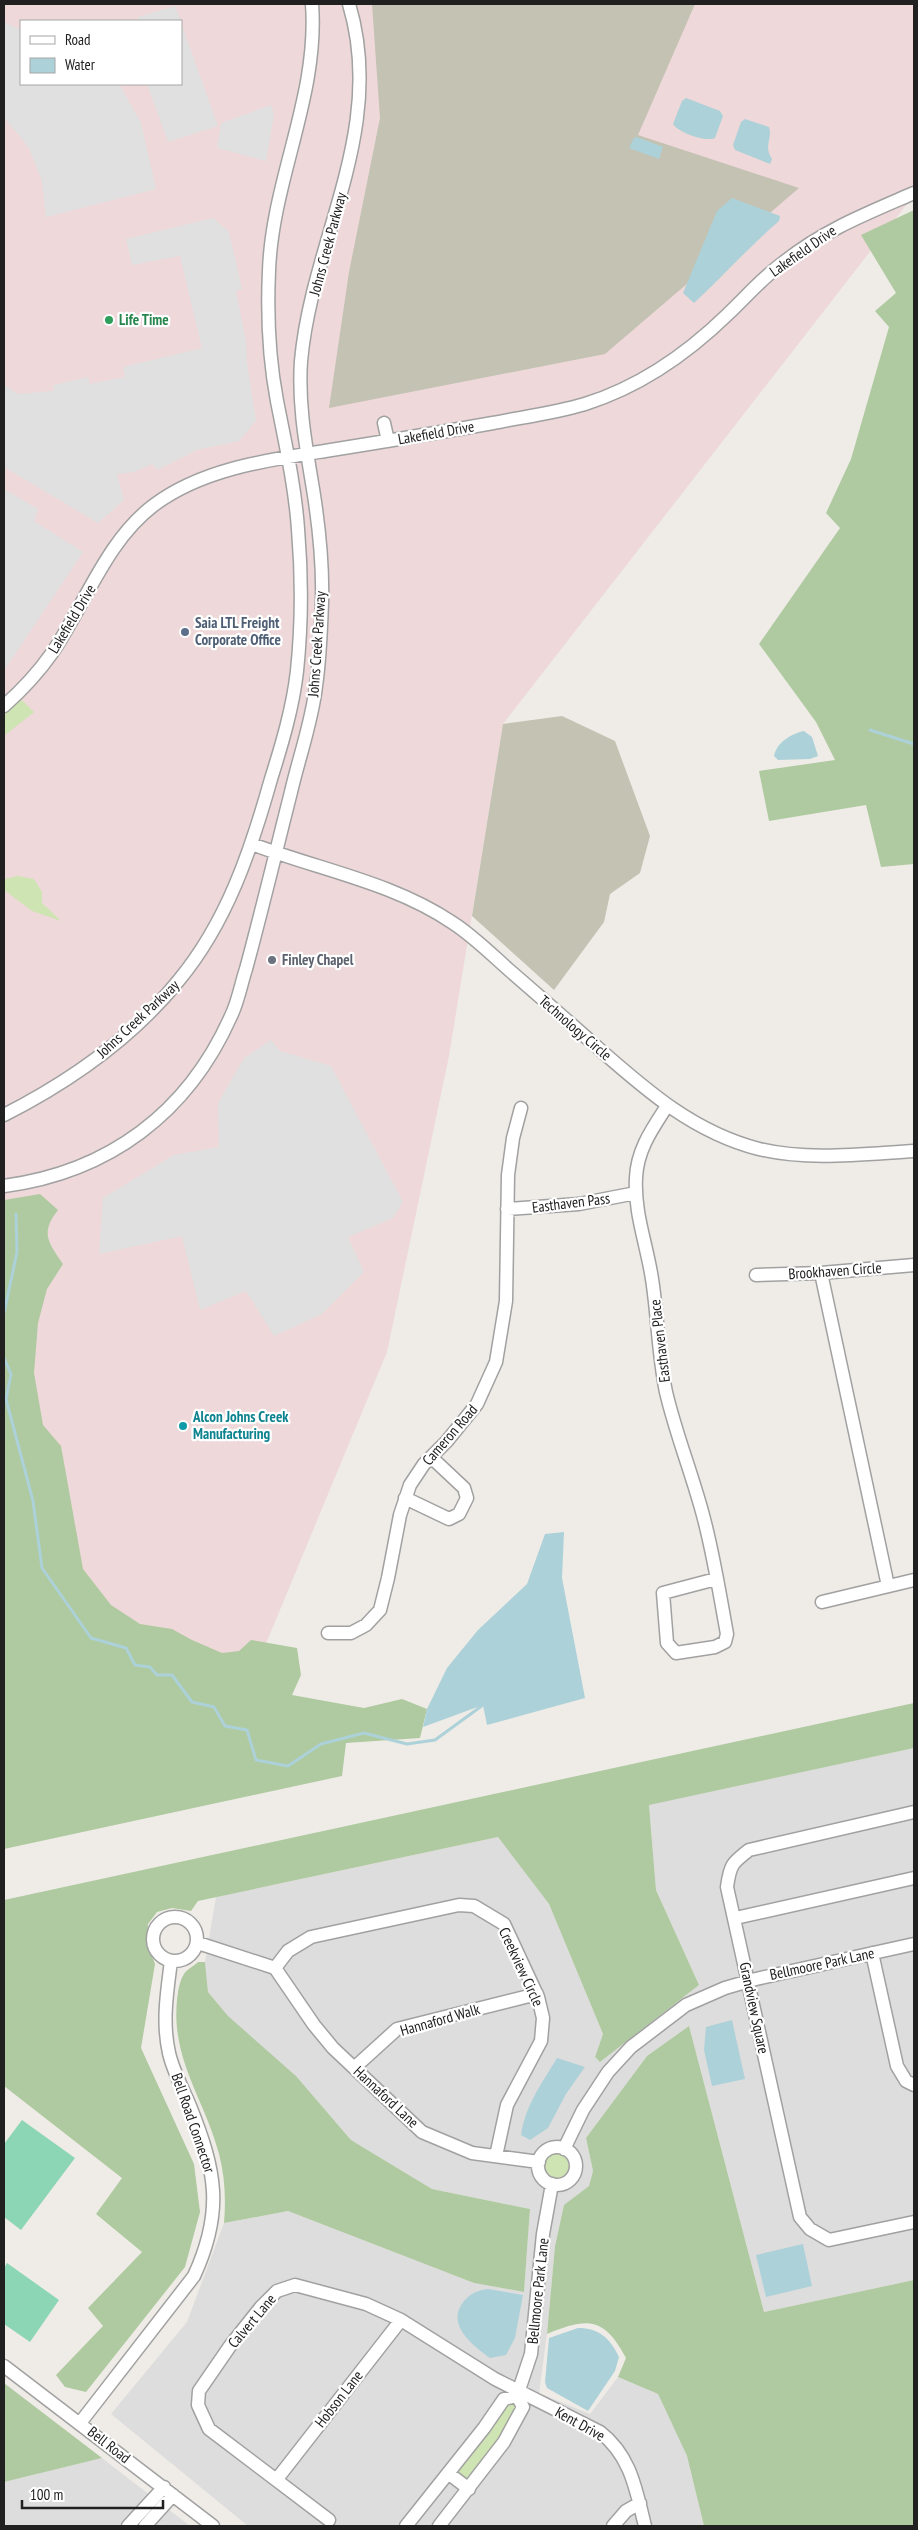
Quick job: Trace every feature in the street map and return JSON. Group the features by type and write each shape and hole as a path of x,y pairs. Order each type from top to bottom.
{"street":[{"name":"Johns Creek Parkway","path":"4,1114 52,1089 103,1054 180,980 220,918 252,844 284,737 297,673 302,597 298,525 270,349 269,270 273,231 304,105 311,67 314,26 312,4"},
{"name":"Johns Creek Parkway","path":"4,1186 68,1172 101,1158 154,1122 192,1082 210,1058 232,1015 276,853 316,686 322,600 318,528 300,395 304,340 352,152 359,109 360,64 355,24 349,4"},
{"name":"Lakefield Drive","path":"4,706 21,691 43,665 123,536 152,506 198,479 307,454 559,411 593,401 636,382 660,368 706,334 782,263 808,243 844,223 914,193"},
{"path":"384,423 388,441"},
{"name":"Technology Circle","path":"252,844 390,889 448,919 474,938 644,1089 666,1106 715,1134 759,1149 795,1154 833,1155 914,1151"},
{"name":"Easthaven Place","path":"666,1106 644,1140 636,1177 638,1212 656,1299 659,1350 666,1390 677,1436 704,1518 728,1634 725,1642 715,1647 676,1652 667,1643 663,1593 716,1579"},
{"name":"Cameron Road","path":"328,1633 350,1633 366,1625 380,1610 405,1498 410,1485 430,1457 477,1404 496,1362 506,1301 507,1209 513,1138 522,1108"},
{"name":"Easthaven Pass","path":"507,1209 578,1204 636,1193"},
{"name":"Brookhaven Circle","path":"756,1275 821,1273 914,1265"},
{"path":"821,1273 888,1586"},
{"path":"405,1498 449,1520 459,1514 467,1498 464,1488 430,1457"},
{"path":"822,1602 914,1580"},
{"name":"Grandview Square","path":"914,1812 749,1850 735,1861 729,1869 727,1887 803,2223 829,2240 914,2222"},
{"path":"740,1917 914,1878"},
{"name":"Creekview Circle","path":"275,1968 288,1951 311,1937 459,1905 474,1906 504,1924 537,1994 543,2018 541,2041 507,2105 496,2156"},
{"path":"177,1916 188,1921 196,1931 198,1943 189,1957 179,1961 171,1961 159,1955 153,1941 155,1928 164,1919 177,1916"},
{"path":"198,1943 275,1968"},
{"name":"Bellmoore Park Lane","path":"564,2149 583,2110 608,2072 632,2047 686,2005 725,1988 748,1981 914,1944"},
{"path":"872,1953 897,2066 906,2081 914,2085"},
{"name":"Bell Road Connector","path":"80,2423 194,2276 206,2250 214,2210 213,2180 204,2146 169,2054 165,2003 171,1961"},
{"name":"Hannaford Lane","path":"275,1968 314,2025 354,2068 422,2132 472,2152 539,2162"},
{"name":"Hannaford Walk","path":"354,2068 397,2029 537,1994"},
{"path":"551,2149 564,2149 573,2157 576,2169 570,2180 565,2184 552,2184 543,2178 539,2162 542,2156 551,2149"},
{"name":"Bellmoore Park Lane","path":"439,2526 504,2442 523,2407 518,2394 531,2354 543,2234 552,2184"},
{"name":"Calvert Lane","path":"329,2520 209,2429 198,2405 199,2391 230,2346 261,2307 277,2291 295,2285 366,2304 401,2320 518,2394"},
{"name":"Hobson Lane","path":"277,2479 401,2320"},
{"name":"Bell Road","path":"4,2366 213,2526"},
{"path":"409,2525 504,2399 518,2394"},
{"name":"Kent Drive","path":"518,2394 600,2432 609,2439 627,2462 645,2526"},
{"path":"448,2473 468,2489"},
{"path":"132,2525 168,2491"},
{"path":"145,2526 168,2491"},
{"path":"613,2526 626,2511 640,2503"}],"shaded area":[{"path":"4,4 914,4 914,195 503,724 449,1056 387,1352 265,1646 4,1777"},
{"path":"372,4 695,4 638,135 799,188 605,354 329,408 349,272 380,118"},
{"path":"175,6 181,20 138,20 138,17"},
{"path":"4,22 20,30 20,85 120,85 141,123 156,189 46,217 42,181 29,148 4,117"},
{"path":"182,26 218,126 168,142 147,85 182,85"},
{"path":"271,105 274,115 266,161 217,148 221,123"},
{"path":"213,218 229,232 242,289 236,291 246,341 247,362 256,421 239,441 197,450 157,470 152,464 134,472 117,474 124,500 98,523 4,467 4,385 18,394 53,391 54,385 88,377 90,384 125,377 123,367 202,348 180,256 132,265 126,239"},
{"path":"4,489 38,509 34,521 83,552 5,669"},
{"path":"562,716 615,741 650,836 640,873 610,894 604,922 554,990 472,916 503,724"},
{"path":"271,1040 280,1051 331,1066 403,1202 393,1218 348,1237 364,1272 322,1314 274,1336 246,1291 200,1310 182,1236 99,1254 103,1198 174,1155 219,1147 218,1103 244,1058"},
{"path":"914,1748 914,2280 764,2312 689,2026 647,2056 586,2138 593,2171 589,2186 564,2206 555,2246 547,2334 539,2393 590,2414 618,2377 658,2394 687,2456 704,2526 248,2526 111,2414 187,2322 224,2223 288,2211 474,2283 524,2292 530,2209 432,2189 351,2140 296,2076 228,2017 208,1992 205,1962 216,1897 498,1837 549,1904 603,2034 595,2057 600,2062 699,1985 656,1890 649,1804"},
{"path":"102,2458 190,2526 4,2526 4,2482"}],"green space":[{"path":"914,210 914,864 881,867 866,805 769,821 759,771 835,760 816,722 759,644 840,528 826,513 851,459 889,327 875,311 896,293 861,235"},
{"path":"21,699 34,712 4,736 4,713"},
{"path":"18,876 34,879 42,892 42,903 61,921 32,911 4,890 4,879"},
{"path":"40,1194 58,1210 49,1225 48,1237 53,1250 63,1264 47,1289 38,1323 34,1373 43,1425 61,1446 83,1569 111,1605 140,1624 172,1629 222,1653 239,1651 251,1640 297,1648 301,1675 292,1695 364,1708 402,1699 427,1709 420,1738 346,1743 342,1776 4,1849 4,1200"},
{"path":"914,1703 914,1748 649,1805 656,1890 699,1985 600,2062 595,2057 603,2034 549,1904 498,1837 198,1901 191,1911 172,1908 157,1912 148,1924 147,1943 155,1964 141,2048 194,2164 200,2212 185,2267 86,2392 65,2387 56,2375 103,2326 88,2308 142,2252 96,2214 122,2178 4,2086 4,1900"},
{"path":"198,1962 205,1962 208,1992 228,2016 296,2076 351,2140 432,2189 530,2209 524,2292 474,2283 288,2211 224,2223 225,2188 223,2171 213,2134 184,2061 179,2042 177,2022 177,2000 181,1980 185,1972"},
{"path":"689,2026 764,2312 914,2280 914,2526 704,2526 687,2456 658,2394 618,2377 626,2358 618,2344 602,2328 594,2324 574,2325 547,2334 555,2246 564,2205 589,2186 593,2171 586,2138 647,2056"},
{"path":"22,2120 75,2158 21,2230 4,2217 4,2144"},
{"path":"558,2153 567,2157 571,2166 567,2175 558,2179 549,2175 545,2166 549,2157"},
{"path":"7,2263 59,2300 30,2342 4,2324 4,2268"},
{"path":"4,2383 102,2458 4,2482"},
{"path":"508,2402 516,2403 517,2414 472,2478 466,2479 461,2477 459,2471"}],"water":[{"path":"686,98 720,111 723,116 715,138 705,139 692,136 681,131 673,124 682,101"},
{"path":"745,119 769,127 768,150 772,159 770,164 735,150 733,145 741,122"},
{"path":"637,137 663,147 659,159 629,148 634,138"},
{"path":"732,198 780,216 779,221 694,303 683,293 717,211"},
{"path":"804,731 812,737 818,756 810,759 778,760 774,756 778,747 785,739"},
{"path":"564,1532 562,1578 585,1698 487,1725 483,1705 423,1727 427,1709 447,1668 478,1630 527,1584 545,1534"},
{"path":"732,2020 745,2079 712,2086 704,2050 706,2027"},
{"path":"557,2058 585,2067 566,2094 548,2128 530,2140 521,2135 526,2114"},
{"path":"803,2244 812,2286 766,2297 756,2255"},
{"path":"488,2289 523,2295 515,2338 506,2355 490,2358 463,2333 459,2326 458,2318 459,2310 467,2298 475,2292"},
{"path":"578,2328 585,2328 603,2335 612,2344 619,2357 615,2371 588,2411 547,2388 545,2382 549,2338"}],"waterway":[{"path":"870,730 914,744"},
{"path":"4,1313 17,1252 16,1214"},
{"path":"4,1358 11,1374 6,1399 33,1501 42,1568 91,1638 126,1648 135,1665 150,1667 157,1675 172,1675 192,1702 214,1707 225,1726 247,1730 256,1760 288,1766 321,1744 364,1733 407,1744 435,1740 483,1705"}],"place":[{"name":"Life Time","path":"109,320"},
{"name":"Saia LTL Freight Corporate Office","path":"185,632"},
{"name":"Finley Chapel","path":"272,960"},
{"name":"Alcon Johns Creek Manufacturing","path":"183,1426"}]}
